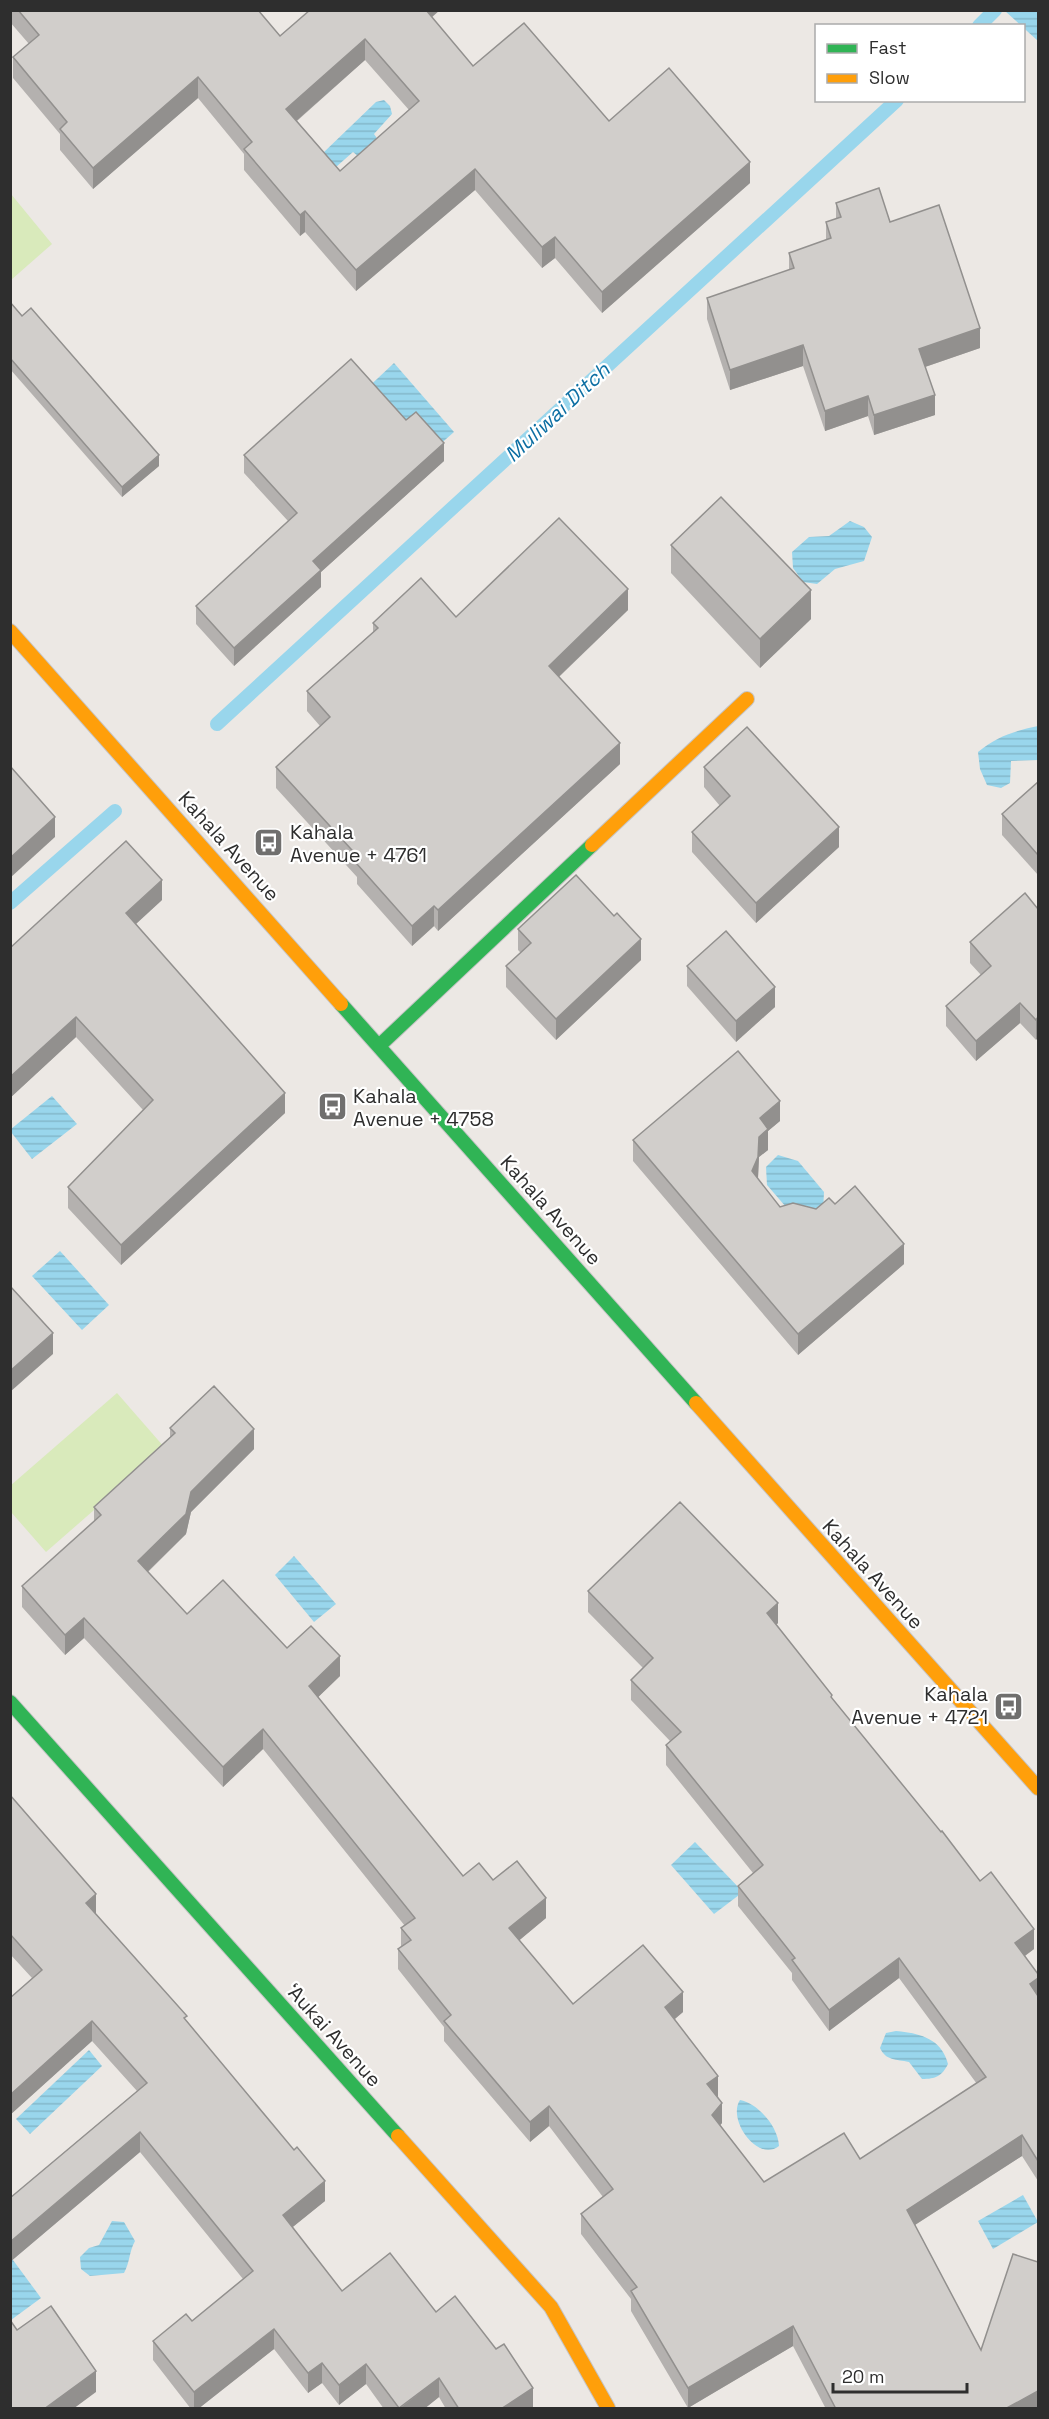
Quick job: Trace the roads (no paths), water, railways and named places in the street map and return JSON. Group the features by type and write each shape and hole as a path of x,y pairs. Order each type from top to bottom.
{"street":[{"name":"Kahala Avenue","path":"10,631 1038,1788"},
{"path":"380,1045 747,699"},
{"name":"ʻAukai Avenue","path":"10,1702 551,2307 608,2409"}],"water":[{"path":"1005,11 1038,11 1038,41 1025,29 1025,24 1019,24"},
{"path":"384,100 390,106 392,114 374,134 381,144 365,162 353,152 336,167 323,153 376,102"},
{"path":"394,363 454,432 420,462 361,394"},
{"path":"850,521 864,527 872,537 864,561 835,569 817,584 803,582 793,568 792,552 809,537 829,536"},
{"path":"1038,726 1038,760 1011,761 1010,783 1001,788 987,785 980,769 978,752 1006,735"},
{"path":"52,1096 77,1124 32,1159 11,1129"},
{"path":"778,1155 798,1161 824,1192 823,1212 792,1214 767,1185 766,1167"},
{"path":"60,1251 109,1305 82,1330 32,1276"},
{"path":"294,1556 336,1604 314,1622 275,1575"},
{"path":"695,1842 743,1892 714,1914 671,1865"},
{"path":"896,2031 913,2033 935,2043 945,2055 948,2064 941,2074 922,2079 909,2062 892,2059 885,2055 880,2048 886,2033"},
{"path":"89,2050 102,2066 30,2134 16,2119"},
{"path":"740,2100 754,2106 766,2117 775,2131 779,2146 770,2150 762,2149 746,2136 738,2118 737,2108"},
{"path":"1023,2195 1038,2222 993,2249 978,2221"},
{"path":"112,2221 124,2222 135,2241 126,2269 124,2273 90,2276 81,2269 80,2257 89,2248 99,2245"},
{"path":"10,2256 41,2298 11,2320 10,2320"}],"waterway":[{"name":"Muliwai Ditch","path":"981,24 995,10"},
{"name":"Muliwai Ditch","path":"217,724 895,102"},
{"name":"Muliwai Ditch","path":"10,903 115,811"}],"place":[{"name":"Kahala Avenue + 4761","path":"269,843"},
{"name":"Kahala Avenue + 4758","path":"332,1107"},
{"name":"Kahala Avenue + 4721","path":"1009,1706"}]}
